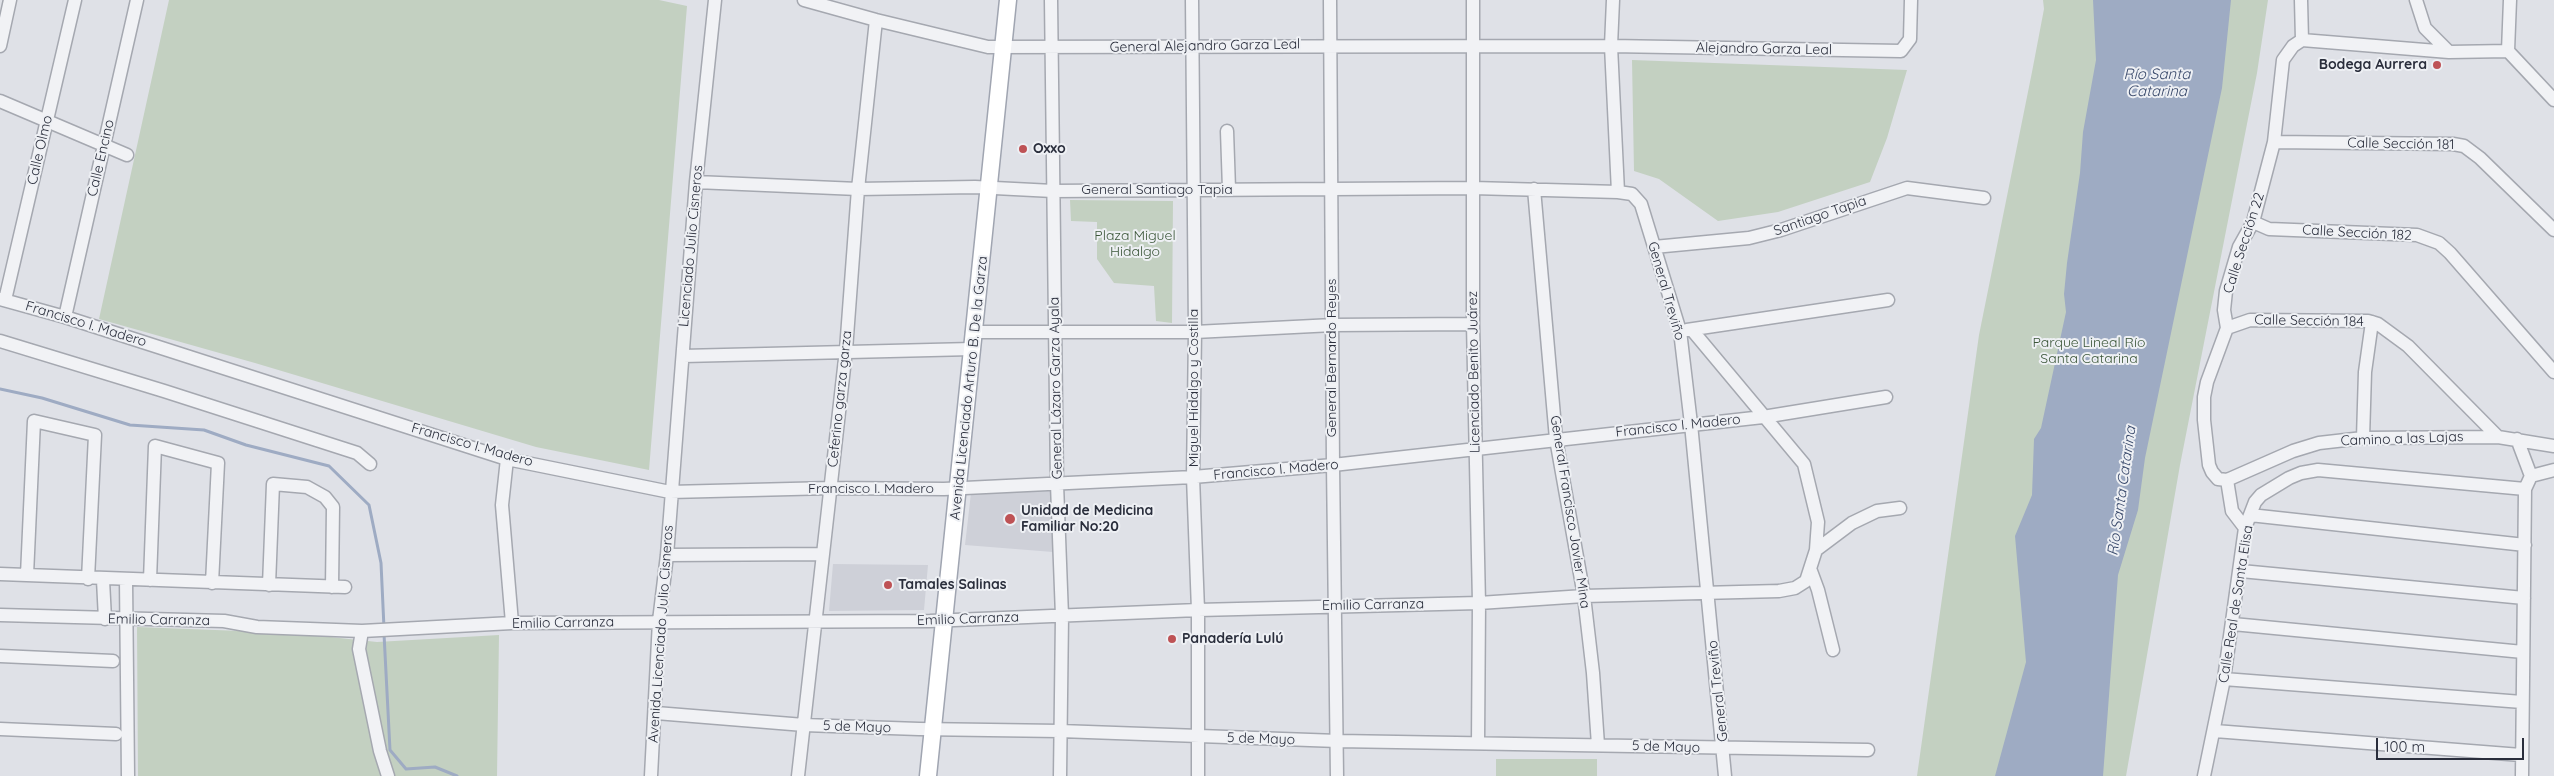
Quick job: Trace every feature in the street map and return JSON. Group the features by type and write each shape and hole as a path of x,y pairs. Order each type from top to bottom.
{"main road":[{"name":"Avenida Licenciado Arturo B. De la Garza","path":"928,776 959,488 972,332 990,187 1008,0"}],"street":[{"path":"0,46 10,0"},
{"name":"Calle Olmo","path":"2,300 75,0"},
{"name":"Calle Encino","path":"65,317 138,0"},
{"name":"Licenciado Julio Cisneros","path":"670,492 683,356 696,182 715,0"},
{"name":"General Alejandro Garza Leal","path":"804,0 850,6 876,20 988,47 1003,48 1330,45 1612,46"},
{"name":"General Lázaro Garza Ayala","path":"1051,0 1057,484 1062,616 1060,776"},
{"name":"Miguel Hidalgo y Costilla","path":"1192,0 1195,332 1193,477 1198,610 1198,776"},
{"name":"General Bernardo Reyes","path":"1330,0 1337,776"},
{"name":"Licenciado Benito Juárez","path":"1473,0 1473,324 1479,603 1478,744"},
{"path":"1613,0 1612,46 1618,192"},
{"name":"Alejandro Garza Leal","path":"1612,46 1901,51 1910,39 1911,0"},
{"path":"2301,0 2302,40 2449,52 2508,51"},
{"path":"2416,0 2425,28 2449,52"},
{"path":"2510,0 2508,51 2554,100"},
{"name":"Ceferino garza garza","path":"798,776 846,350 858,189 876,20"},
{"name":"Calle Sección 22","path":"2227,480 2218,479 2209,465 2204,420 2207,382 2226,328 2224,310 2226,292 2234,272 2239,247 2253,222 2274,142 2283,60 2293,46 2302,40"},
{"path":"0,101 127,155"},
{"path":"1227,130 1229,189"},
{"name":"Calle Sección 181","path":"2274,142 2453,144 2464,146 2480,158 2554,230"},
{"name":"General Santiago Tapia","path":"696,182 858,189 990,187 1053,191 1193,188 1331,190 1473,188 1618,192"},
{"name":"Santiago Tapia","path":"1654,247 1749,238 1781,230 1907,188 1984,198"},
{"name":"General Francisco Javier Mina","path":"1534,189 1556,439 1584,596 1593,673 1598,745"},
{"name":"General Treviño","path":"1618,192 1632,194 1641,204 1654,247 1686,331 1691,424 1724,748 1725,776"},
{"name":"Calle Sección 182","path":"2253,222 2269,229 2416,235 2432,240 2450,253 2554,372"},
{"name":"Francisco I. Madero","path":"2,300 65,317 507,459 670,492 831,488 959,488 1193,477 1476,450 1556,439 1763,417 1886,397"},
{"path":"1686,331 1888,300"},
{"name":"Calle Sección 184","path":"2226,328 2250,320 2372,322 2390,331 2408,346 2498,437"},
{"path":"2362,438 2365,372 2372,322"},
{"path":"972,332 1195,332 1333,325 1473,324"},
{"path":"1686,331 1804,464 1818,522 1816,550 1811,571 1818,590 1833,650"},
{"path":"0,342 164,391 357,453 370,464"},
{"path":"683,356 846,350 972,349"},
{"path":"27,575 34,421 95,436 88,579"},
{"name":"Camino a las Lajas","path":"2227,480 2293,451 2319,443 2362,438 2498,437 2554,446"},
{"path":"2517,439 2531,476 2525,489 2522,776"},
{"path":"150,580 155,446 218,463 212,583"},
{"path":"507,459 502,505 512,623"},
{"name":"Calle Real de Santa Elisa","path":"2204,776 2215,731 2224,679 2241,571 2245,528 2256,502 2271,487 2301,473 2318,470 2525,489"},
{"path":"2531,476 2554,470"},
{"path":"2227,480 2232,511 2245,528"},
{"path":"0,574 103,580 150,580 212,583 269,585 339,587 334,507 325,497 307,487 273,484 269,585"},
{"name":"Avenida Licenciado Julio Cisneros","path":"650,776 656,713 659,621 670,492"},
{"path":"1816,550 1863,517 1877,511 1900,508"},
{"path":"2250,515 2525,546"},
{"path":"666,555 824,554"},
{"name":"Emilio Carranza","path":"0,615 128,620 224,621 257,627 362,631 512,623 945,620 1198,610 1479,603 1584,596 1779,591 1795,588 1806,581 1811,571"},
{"path":"2241,571 2524,598"},
{"path":"103,580 105,619"},
{"path":"126,580 128,620 128,776"},
{"path":"2233,624 2523,652"},
{"path":"362,631 359,649 360,657 380,751 388,776"},
{"path":"0,656 114,660"},
{"path":"2224,679 2522,702"},
{"name":"5 de Mayo","path":"656,713 804,725 934,729 1060,731 1338,741 1868,750"},
{"path":"0,729 116,734"},
{"path":"2215,731 2522,755"}],"shaded area":[{"name":"Unidad de Medicina Familiar No:20","path":"1053,491 1053,552 965,545 971,493"},
{"path":"833,564 928,565 924,610 829,611"}],"green space":[{"path":"169,0 659,0 687,6 649,470 536,447 255,363 99,319"},
{"name":"Parque Lineal Río Santa Catarina","path":"2043,0 2268,0 2257,73 2180,465 2126,776 1917,776 1979,335 2032,72 2044,9"},
{"path":"1632,60 1907,70 1887,138 1870,182 1778,212 1718,221 1659,179 1634,171"},
{"name":"Plaza Miguel Hidalgo","path":"1070,200 1173,201 1172,323 1156,321 1154,286 1114,283 1097,259 1097,222 1071,221"},
{"path":"137,627 293,633 377,642 499,635 497,776 138,776"},
{"path":"1496,759 1597,759 1597,776 1496,776"}],"water":[{"name":"Río Santa Catarina","path":"2093,0 2231,0 2222,88 2145,458 2138,510 2118,575 2103,776 1995,776 2026,662 2015,536 2032,495 2034,439 2041,428 2066,312 2064,294 2067,263 2080,173 2083,132 2096,60"}],"waterway":[{"path":"0,389 42,398 130,425 204,430 246,445 329,466 369,505 381,563 384,628"},
{"path":"384,634 390,750 406,769 435,767 457,776"}],"place":[{"name":"Bodega Aurrera","path":"2437,65"},
{"name":"Oxxo","path":"1023,149"},
{"name":"Unidad de Medicina Familiar No:20","path":"1010,519"},
{"name":"Tamales Salinas","path":"888,585"},
{"name":"Panadería Lulú","path":"1172,639"}]}
